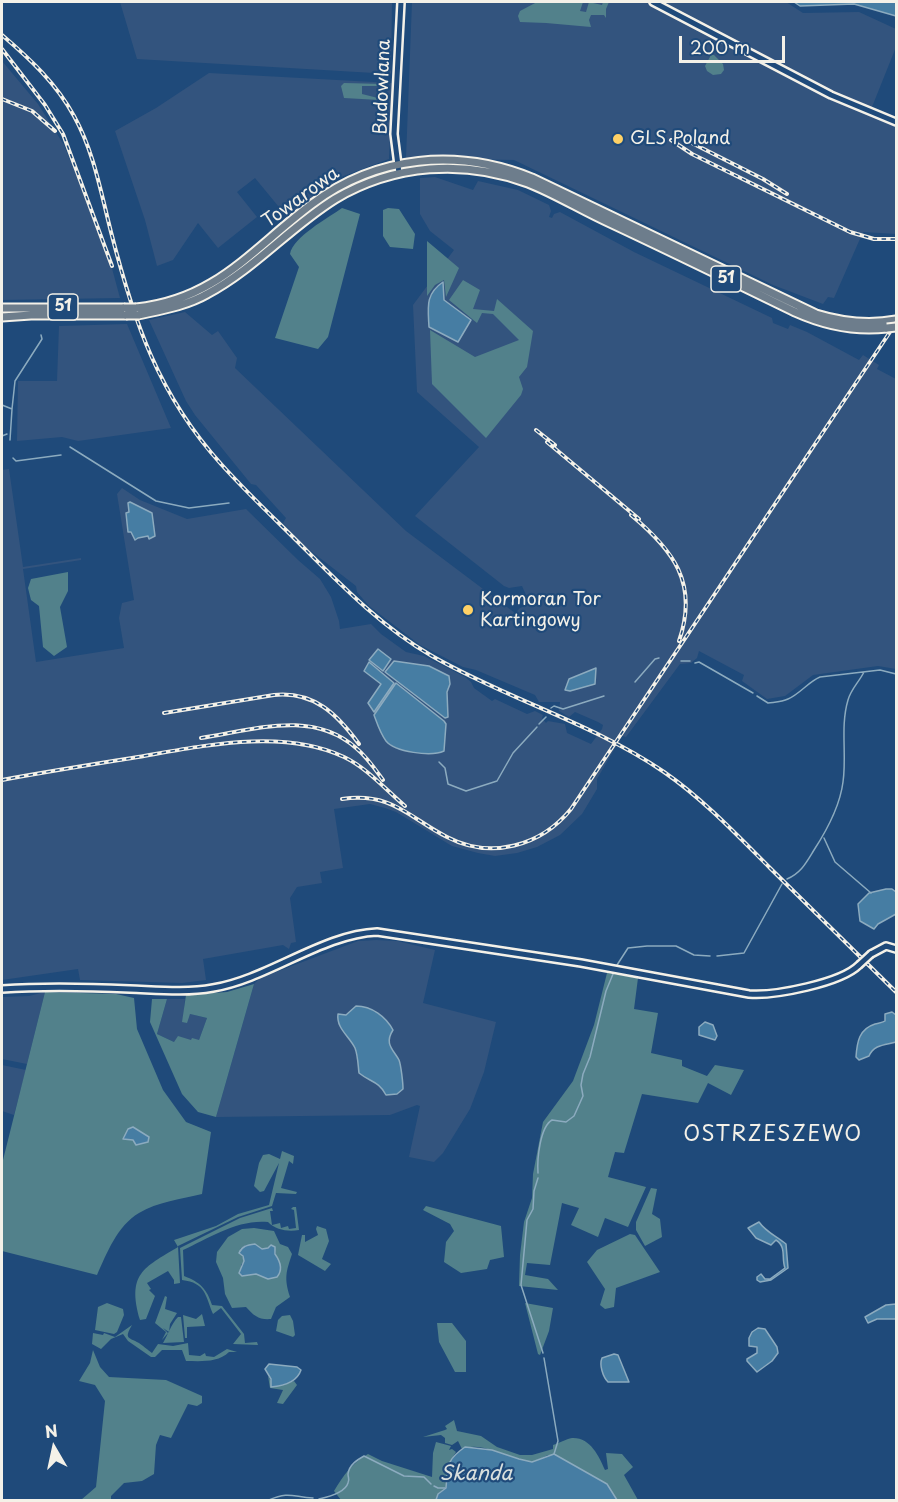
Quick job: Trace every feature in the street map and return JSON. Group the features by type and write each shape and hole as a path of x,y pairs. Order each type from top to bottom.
{"main road":[{"name":"Towarowa","path":"137,311 199,291 236,266 329,192 357,177 398,164 421,160 453,160 498,166 532,178 620,224"},
{"name":"Towarowa","path":"2,308 125,312 172,307 207,294 242,271 335,199 369,183 399,173 444,168 501,175 530,184 620,224"},
{"name":"51","path":"620,224 816,314 854,322 895,322"},
{"name":"51","path":"620,224 819,322 854,329 887,328 895,322"},
{"name":"Towarowa","path":"2,317 65,311"}],"street":[{"name":"Budowlana","path":"399,173 395,126 401,2"},
{"path":"653,2 831,94 897,122"},
{"path":"2,989 85,987 184,991 213,988 249,977 352,935 377,932 391,932 619,970 740,993 763,995 843,976 884,946 897,949"}],"shaded area":[{"path":"120,2 392,2 391,74 137,59"},
{"path":"412,2 786,2 803,13 859,12 896,29 896,47 870,112 896,123 896,234 863,232 834,298 828,297 823,304 773,285 514,160 406,158"},
{"path":"2,61 38,104 64,145 110,261 120,298 2,300"},
{"path":"209,73 392,83 389,159 341,177 288,218 255,178 237,192 257,217 218,248 198,223 173,260 157,266 145,220 115,131 156,108"},
{"path":"435,177 473,190 478,181 518,190 549,205 551,211 549,217 552,218 554,214 560,212 634,252 772,318 773,323 788,329 790,325 807,332 859,360 863,355 879,365 877,369 896,379 896,669 878,666 813,675 785,696 767,699 742,681 744,675 699,651 697,658 691,663 680,664 626,737 622,736 597,779 597,789 582,814 560,835 537,847 495,856 478,853 452,846 396,812 385,808 370,804 334,809 343,868 320,872 322,883 297,887 290,898 296,942 291,943 289,949 283,945 203,959 206,980 182,983 80,980 78,969 2,980 2,470 9,469 23,567 81,558 81,560 23,569 36,662 124,648 119,618 122,603 134,600 117,494 122,488 140,500 187,519 246,509 320,579 331,597 340,629 371,624 406,652 424,656 465,677 474,688 492,701 495,699 527,714 535,711 543,715 542,718 546,723 548,721 565,724 567,733 591,744 602,729 603,725 575,712 569,717 559,711 560,702 539,702 535,695 476,670 463,667 420,645 369,606 357,592 356,586 307,548 283,523 286,518 256,485 251,484 195,415 186,401 149,320 185,312 212,335 218,331 237,358 235,368 406,531 515,613 520,608 534,602 526,595 522,586 509,588 504,586 415,516 479,447 417,392 413,305 454,250 430,231 420,214 420,178"},
{"path":"127,324 171,428 78,441 62,437 17,441 18,381 57,381 59,326"},
{"path":"358,941 397,941 435,950 423,1003 496,1022 484,1072 470,1109 443,1153 434,1162 409,1157 420,1106 417,1105 390,1115 216,1117 254,984 260,978"},
{"path":"45,992 27,1064 2,1059 2,997 29,996"},
{"path":"167,999 185,999 183,1022 190,1014 207,1018 199,1040 174,1042 157,1034"},
{"path":"2,1065 26,1070 14,1115 2,1111"}],"green space":[{"path":"537,2 583,2 580,11 586,12 589,2 602,5 603,2 609,2 606,18 604,15 591,15 589,20 591,27 520,22 518,16 520,11"},
{"path":"711,55 723,64 724,70 721,74 713,75 707,71 705,66"},
{"path":"344,83 384,84 384,86 362,86 362,94 382,99 382,102 344,98 341,86"},
{"path":"342,208 360,214 328,337 318,349 275,338 299,267 290,254 293,248 297,241 312,228"},
{"path":"399,209 415,234 413,249 390,247 383,236 383,210"},
{"path":"427,241 459,268 446,297 444,280 435,285 427,296"},
{"path":"463,280 480,290 473,309 494,311 497,299 533,331 527,367 519,377 523,389 521,395 486,438 432,384 430,330 475,357 519,340 493,314 482,313 477,323 449,300"},
{"path":"68,572 68,591 60,607 67,647 54,656 43,647 39,606 31,600 28,588 31,579"},
{"path":"607,973 638,978 634,1009 658,1013 651,1053 682,1060 682,1066 707,1076 715,1065 744,1070 731,1095 708,1083 698,1103 642,1094 624,1153 615,1152 608,1177 646,1187 628,1227 605,1218 598,1237 571,1225 579,1208 562,1203 550,1265 527,1263 525,1275 548,1279 558,1290 519,1286 524,1222 532,1198 533,1174 543,1122 573,1081 594,1025"},
{"path":"254,984 216,1117 198,1112 182,1094 150,1022 152,999 167,999 157,1034 174,1042 178,1036 199,1040 207,1018 190,1014 187,1023 182,1022 186,995 227,992"},
{"path":"45,992 116,994 134,998 137,1029 163,1090 186,1122 211,1132 202,1194 154,1206 131,1218 114,1241 97,1275 2,1251 2,1164"},
{"path":"282,1151 294,1156 293,1164 289,1161 281,1188 297,1192 296,1194 276,1193 272,1206 238,1217 178,1246 180,1283 174,1284 168,1271 147,1283 151,1289 149,1290 155,1296 146,1319 140,1320 136,1305 136,1292 141,1274 155,1261 178,1247 174,1240 216,1226 238,1214 269,1205 279,1163 264,1191 260,1192 254,1186 259,1163 263,1155 269,1154 280,1159"},
{"path":"651,1188 657,1189 652,1214 660,1219 662,1237 645,1246 636,1230 636,1222"},
{"path":"426,1206 501,1226 504,1257 490,1260 487,1269 461,1273 444,1262 446,1242 454,1231 450,1224 423,1210"},
{"path":"296,1207 299,1230 282,1230 271,1225 268,1222 246,1223 224,1230 183,1250 184,1276 202,1287 212,1305 222,1306 244,1334 245,1343 257,1342 258,1345 233,1344 241,1334 221,1308 213,1314 204,1291 196,1284 182,1280 180,1248 240,1218 272,1208 273,1211 270,1211 272,1225 280,1223 281,1228 288,1226 289,1229 296,1228 294,1210 291,1209"},
{"path":"317,1226 326,1229 329,1241 322,1259 331,1264 325,1271 298,1255 302,1235 305,1235 305,1242 318,1235"},
{"path":"242,1229 274,1231 280,1244 288,1247 292,1254 286,1275 290,1297 276,1307 271,1319 257,1317 246,1307 232,1308 225,1294 223,1278 216,1262 217,1252 228,1237","holes":["246,1245 262,1249 271,1245 278,1258 263,1276 256,1274 242,1276 241,1265 244,1261 240,1249"]},
{"path":"630,1234 635,1235 660,1272 616,1288 614,1307 605,1309 600,1305 605,1289 587,1262 597,1250"},
{"path":"165,1296 167,1297 165,1309 177,1313 170,1324 169,1332 163,1328 168,1333 162,1340 166,1332 155,1323"},
{"path":"107,1303 123,1309 124,1315 114,1334 95,1330 98,1307"},
{"path":"525,1303 553,1308 549,1331 540,1355 538,1354"},
{"path":"202,1314 205,1326 187,1327 187,1338 185,1338 183,1315 196,1319"},
{"path":"290,1315 295,1335 293,1337 276,1331 278,1320 282,1316"},
{"path":"178,1317 181,1317 184,1342 163,1343 171,1326"},
{"path":"437,1323 452,1323 466,1341 466,1372 455,1372 439,1342"},
{"path":"132,1325 128,1337 152,1353 158,1344 173,1346 188,1343 189,1355 200,1356 205,1353 206,1356 214,1357 227,1349 237,1352 229,1352 214,1360 186,1361 182,1350 162,1350 155,1357 151,1357 128,1341 123,1334 111,1339 101,1349 92,1344 93,1333 103,1335 104,1333 115,1337"},
{"path":"93,1350 100,1367 109,1377 166,1380 202,1396 202,1403 197,1406 188,1404 171,1438 160,1435 156,1445 154,1474 142,1481 124,1483 111,1496 111,1500 81,1500 96,1487 105,1401 95,1385 79,1381 90,1363"},
{"path":"268,1376 275,1387 294,1381 297,1385 283,1404 277,1403 283,1390 270,1388"},
{"path":"454,1420 457,1431 481,1436 497,1447 520,1455 532,1455 553,1449 553,1445 572,1438 589,1444 597,1453 605,1470 608,1469 606,1453 622,1454 633,1467 624,1475 638,1500 617,1500 607,1484 548,1455 534,1461 525,1461 480,1447 462,1449 458,1441 452,1445 445,1443 445,1438 441,1435 423,1437 447,1429 445,1426"},
{"path":"436,1442 451,1446 449,1450 456,1452 447,1473 446,1487 438,1494 436,1500 341,1500 334,1491 348,1470 368,1454 382,1461 432,1477"}],"water":[{"path":"794,2 896,2 896,16 854,4 800,6"},
{"path":"443,282 444,300 471,320 458,342 429,327 430,297"},
{"path":"128,503 152,513 155,536 135,540 131,532 128,532 126,513 129,512"},
{"path":"378,649 391,659 383,671 369,660"},
{"path":"394,661 429,666 449,676 448,717 445,718 385,672"},
{"path":"369,662 394,683 374,712 368,703 381,684 364,671"},
{"path":"596,668 595,684 570,691 565,690 569,679"},
{"path":"396,683 444,721 446,724 444,751 431,754 405,751 386,741 374,715"},
{"path":"886,889 896,892 896,914 878,924 874,929 860,921 858,904 869,893"},
{"path":"356,1006 362,1006 378,1013 393,1030 389,1043 399,1060 403,1086 397,1094 386,1095 377,1084 359,1073 355,1048 341,1028 338,1019 338,1014 346,1015"},
{"path":"892,1012 896,1015 896,1042 877,1047 869,1056 859,1060 856,1057 856,1051 862,1033 870,1026 885,1021 885,1014"},
{"path":"705,1022 713,1025 717,1036 715,1040 699,1035 699,1027"},
{"path":"133,1127 149,1137 148,1142 136,1145 133,1140 123,1139 128,1129"},
{"path":"759,1222 786,1244 788,1268 771,1280 760,1282 757,1277 761,1274 765,1279 770,1279 785,1268 783,1249 779,1243 776,1240 771,1245 756,1238 748,1228"},
{"path":"255,1244 262,1249 271,1245 275,1247 280,1266 277,1277 268,1279 256,1274 242,1276 239,1273 244,1261 240,1251 245,1246"},
{"path":"896,1304 896,1319 877,1319 868,1323 865,1317 886,1305"},
{"path":"758,1328 765,1329 777,1347 778,1353 772,1361 757,1372 747,1359 757,1353 757,1347 749,1346 749,1338"},
{"path":"618,1355 629,1382 608,1382 605,1377 601,1367 602,1358"},
{"path":"269,1364 297,1367 301,1370 289,1383 271,1387 271,1379 265,1369"},
{"name":"Skanda","path":"465,1447 492,1450 532,1462 554,1454 607,1484 617,1500 436,1500 438,1494 446,1488 451,1460"}],"waterway":[{"path":"12,409 15,381 42,339 41,335"},
{"path":"2,352 2,376"},
{"path":"2,405 12,409 10,440"},
{"path":"2,436 7,434"},
{"path":"70,447 156,501 189,508 229,503"},
{"path":"13,458 16,461 61,455"},
{"path":"635,682 655,659 659,658"},
{"path":"681,661 690,661"},
{"path":"695,663 699,662 753,693"},
{"path":"757,696 768,703 778,702 792,697 820,677 880,670 896,674"},
{"path":"787,879 800,871 806,863 836,809 844,772 844,731 848,700 864,672"},
{"path":"551,708 554,706 563,709 604,696"},
{"path":"539,724 546,717"},
{"path":"439,762 445,768 448,784 466,791 497,781 513,753 537,727"},
{"path":"824,838 835,862 871,893"},
{"path":"717,956 744,953 782,884"},
{"path":"617,965 628,948 647,946 676,946 694,955 710,956"},
{"path":"538,1173 539,1152 545,1129 552,1120 566,1122 574,1116 583,1096 581,1085 583,1074 590,1057 606,991 613,974"},
{"path":"538,1178 534,1191 533,1209 527,1220 521,1285 543,1353"},
{"path":"544,1358 558,1441 554,1454"},
{"path":"319,1499 336,1494 343,1489 349,1482 350,1468 364,1456 404,1476 424,1477 431,1484"},
{"path":"434,1486 445,1488"},
{"path":"269,1500 286,1495 313,1498"}],"railway":[{"path":"2,35 42,72 74,116 92,158 129,296 151,355 180,411 199,438 231,475 348,591 414,645 461,671 608,739 678,782 732,830 896,992"},
{"path":"2,49 45,105 63,134 112,266"},
{"path":"2,99 32,111 55,131"},
{"path":"678,136 763,179 787,194"},
{"path":"671,140 692,154 850,232 874,239 896,239"},
{"path":"342,799 374,799 387,803 447,837 481,848 514,846 530,840 559,822 571,809 896,323"},
{"path":"536,430 555,445"},
{"path":"547,442 639,519"},
{"path":"631,515 659,541 678,569 684,585 686,602 679,641"},
{"path":"164,713 274,695 301,697 313,701 333,714 359,744"},
{"path":"201,738 282,725 321,729 339,736 356,748 383,780"},
{"path":"2,780 211,745 267,741 320,748 344,757 368,773 405,806"}],"place":[{"name":"GLS Poland","path":"618,139"},
{"name":"Kormoran Tor Kartingowy","path":"468,610"}],"district":[{"name":"OSTRZESZEWO","path":"773,1135"}]}
